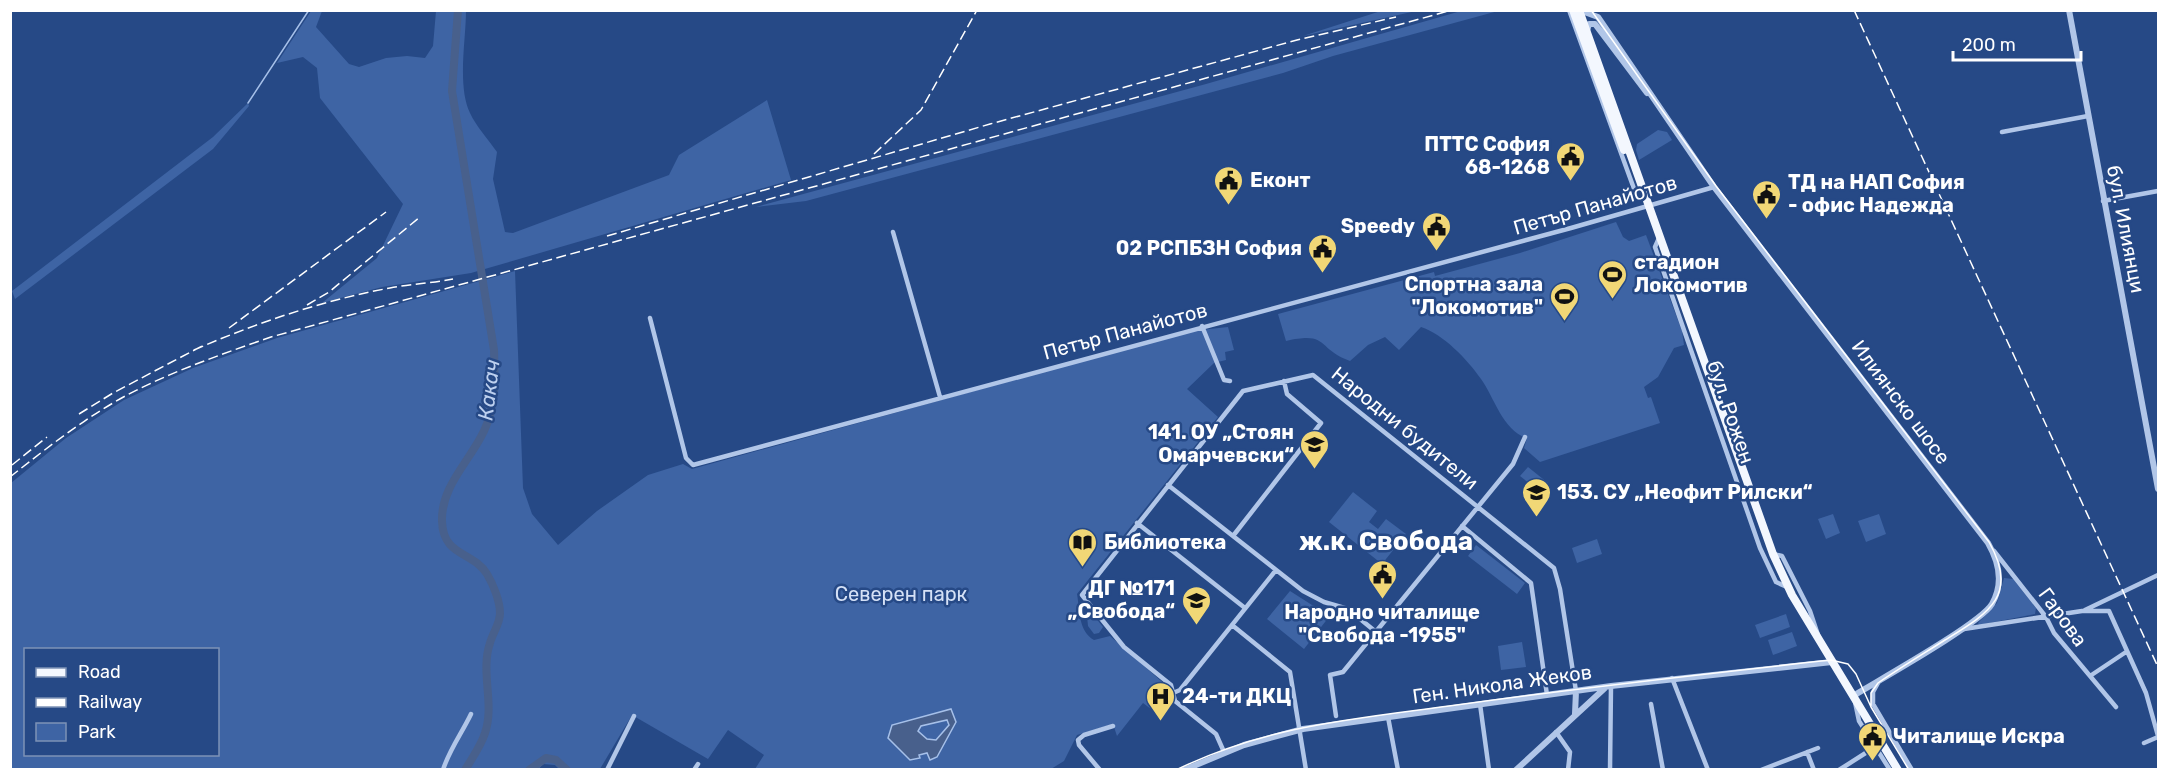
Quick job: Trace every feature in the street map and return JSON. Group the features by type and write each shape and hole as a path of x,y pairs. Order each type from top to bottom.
{"main road":[{"name":"бул. Рожен","path":"1571,10 1641,196 1648,206"},
{"name":"бул. Рожен","path":"1579,10 1773,554 1789,589 1898,770"}],"street":[{"name":"бул. Рожен","path":"1571,10 1637,197"},
{"name":"Илиянско шосе","path":"1579,10 1599,14 1644,82 1650,96 1714,187 1988,543 1998,565 1997,593 1986,611 1853,696"},
{"name":"бул. Илиянци","path":"2069,10 2158,489"},
{"name":"Илиянско шосе","path":"1587,31 1589,24 1595,24 1639,86 1650,96"},
{"path":"2002,132 2088,116"},
{"name":"Петър Панайотов","path":"650,318 686,458 693,465 1714,187"},
{"path":"2103,201 2158,191"},
{"path":"894,232 940,397"},
{"name":"бул. Рожен","path":"1659,238 1655,247 1657,254 1760,548 1776,582 1789,589"},
{"path":"1202,326 1224,380 1230,381"},
{"name":"Народни будители","path":"1173,693 1171,686 1108,629 1082,594 1243,391 1313,375 1554,568 1560,589 1576,691"},
{"path":"1233,536 1321,423 1287,394 1284,381"},
{"path":"1336,716 1330,675 1343,672 1376,632 1513,464 1525,437"},
{"path":"1168,485 1302,591 1324,602 1348,609 1376,632"},
{"path":"1137,523 1245,608"},
{"path":"1462,526 1532,584 1547,695"},
{"name":"Гарова","path":"1988,543 2046,617 2054,633 2116,707"},
{"name":"бул. Рожен","path":"1773,554 1782,556 1818,630 1818,638"},
{"path":"1224,752 1216,734 1175,701 1173,693 1180,690 1276,570"},
{"path":"2082,611 2158,575"},
{"path":"2114,596 2111,613 2146,693 2158,737 2144,743"},
{"path":"1958,630 2082,611 2111,613"},
{"path":"1232,625 1290,672 1306,770"},
{"path":"2090,676 2126,651"},
{"name":"Ген. Никола Жеков","path":"1184,770 1224,752 1299,730 1672,678 1833,662"},
{"path":"1883,677 1873,693 1873,704 1912,770"},
{"path":"1672,678 1708,770"},
{"path":"1516,770 1575,714 1610,686"},
{"path":"1610,686 1610,770"},
{"path":"1575,714 1576,691"},
{"name":"бул. Рожен","path":"1853,696 1857,716 1890,770"},
{"path":"1480,704 1490,770"},
{"path":"1651,704 1663,770"},
{"path":"442,770 447,755 460,737 471,714"},
{"path":"607,770 634,716"},
{"path":"1388,717 1398,770"},
{"path":"1100,770 1079,745 1078,740 1084,735 1113,726"},
{"path":"1556,732 1570,752 1569,770"},
{"path":"1839,770 1875,747"},
{"path":"1761,770 1818,748"},
{"path":"1807,752 1814,770"},
{"path":"694,770 698,764"}],"green space":[{"path":"1384,10 1416,11 1303,36"},
{"path":"311,11 322,11 316,27 349,64 359,67 386,58 407,56 425,58 433,46 436,11 466,11 463,77 466,102 479,128 497,152 493,179 505,232 513,233 669,175 679,155 767,100 791,180 471,273 382,287 322,303 377,258 403,204 320,98 317,68 303,57 277,63"},
{"path":"1461,11 1498,11 1333,56 1283,73 806,201 756,207 1206,84"},
{"path":"248,103 249,106 213,149 15,299 12,291 213,137"},
{"path":"1658,130 1667,132 1672,140 1639,160 1637,144"},
{"path":"1616,222 1623,237 1629,241 1646,235 1682,331 1684,345 1674,348 1658,377 1644,387 1648,398 1651,397 1660,423 1540,462 1524,448 1527,438 1505,421 1486,386 1469,363 1446,341 1429,330 1421,327 1399,350 1385,337 1368,345 1350,361 1317,340 1300,338 1286,341 1278,314 1434,272 1435,276 1520,253"},
{"name":"Северен парк","path":"515,271 523,488 532,514 558,545 597,511 648,475 683,464 692,469 1191,331 1228,327 1234,350 1225,352 1226,360 1214,363 1187,389 1218,417 1077,594 1082,626 1089,636 1094,640 1110,636 1169,688 1151,709 1143,703 1117,736 1113,724 1077,735 1064,761 1051,769 755,769 764,755 728,730 708,759 632,715 600,769 559,769 555,765 543,764 538,770 11,770 11,483 66,438 124,400 193,368 277,338"},
{"path":"1528,467 1548,483 1540,492 1520,476"},
{"path":"1353,492 1377,511 1369,522 1378,529 1386,519 1406,534 1382,564 1329,522"},
{"path":"1833,514 1840,533 1826,539 1818,519"},
{"path":"1879,514 1886,534 1866,542 1858,521"},
{"path":"1597,539 1602,554 1577,563 1572,548"},
{"path":"1476,545 1525,583 1517,594 1468,556"},
{"path":"2004,578 2013,579 2036,608 2035,614 1979,625 1978,623 1997,603"},
{"path":"1290,591 1312,605 1332,613 1304,649 1267,619"},
{"path":"1086,606 1103,627 1099,633 1094,634 1088,626"},
{"path":"1786,614 1790,627 1760,638 1755,625"},
{"path":"1792,632 1797,646 1773,655 1768,640"},
{"path":"1522,642 1526,667 1501,670 1498,646"}],"shaded area":[{"path":"951,709 956,722 937,757 930,760 927,753 919,755 920,758 910,760 888,738 892,725","holes":["947,720 949,725 936,740 927,739 918,731 921,726"]}],"waterway":[{"path":"248,103 309,10"},
{"name":"Какач","path":"458,10 452,91 494,350 494,381 493,402 488,421 478,442 451,485 446,496 442,521 447,541 487,574 496,593 500,613 487,654 488,722 481,743 465,770"},
{"name":"Какач","path":"529,770 546,758 556,760 567,770"}],"tram line":[{"path":"1591,10 1716,186 1989,542 1998,561 2001,576 2000,590 1986,612 1878,683 1871,693 1871,707"},
{"path":"1176,770 1243,743 1344,720 1592,687 1831,660 1848,664 1856,674 1871,707 1909,770"}],"railway":[{"path":"874,154 921,110 977,10"},
{"path":"10,477 82,423 127,395 216,356 271,337 1452,10"},
{"path":"1854,10 2158,667"},
{"path":"607,236 990,124 1297,40 1396,17"},
{"path":"229,328 386,212"},
{"path":"307,305 329,292 420,217"},
{"path":"194,350 315,306 390,288 453,279"},
{"path":"79,414 113,393 202,346"},
{"path":"12,465 47,437"}],"place":[{"name":"ПТТС София 68-1268","path":"1571,182"},
{"name":"Еконт","path":"1229,206"},
{"name":"ТД на НАП София - офис Надежда","path":"1767,220"},
{"name":"Speedy","path":"1436,252"},
{"name":"02 РСПБЗН София","path":"1323,274"},
{"name":"стадион Локомотив","path":"1613,300"},
{"name":"Спортна зала \"Локомотив\"","path":"1564,322"},
{"name":"141. ОУ „Стоян Омарчевски“","path":"1315,470"},
{"name":"153. СУ „Неофит Рилски“","path":"1536,518"},
{"name":"Библиотека","path":"1083,568"},
{"name":"Народно читалище \"Свобода -1955\"","path":"1382,600"},
{"name":"ДГ №171 „Свобода“","path":"1196,626"},
{"name":"24-ти ДКЦ","path":"1161,722"},
{"name":"Читалище Искра","path":"1872,762"}],"district":[{"name":"ж.к. Свобода","path":"1386,541"}]}
